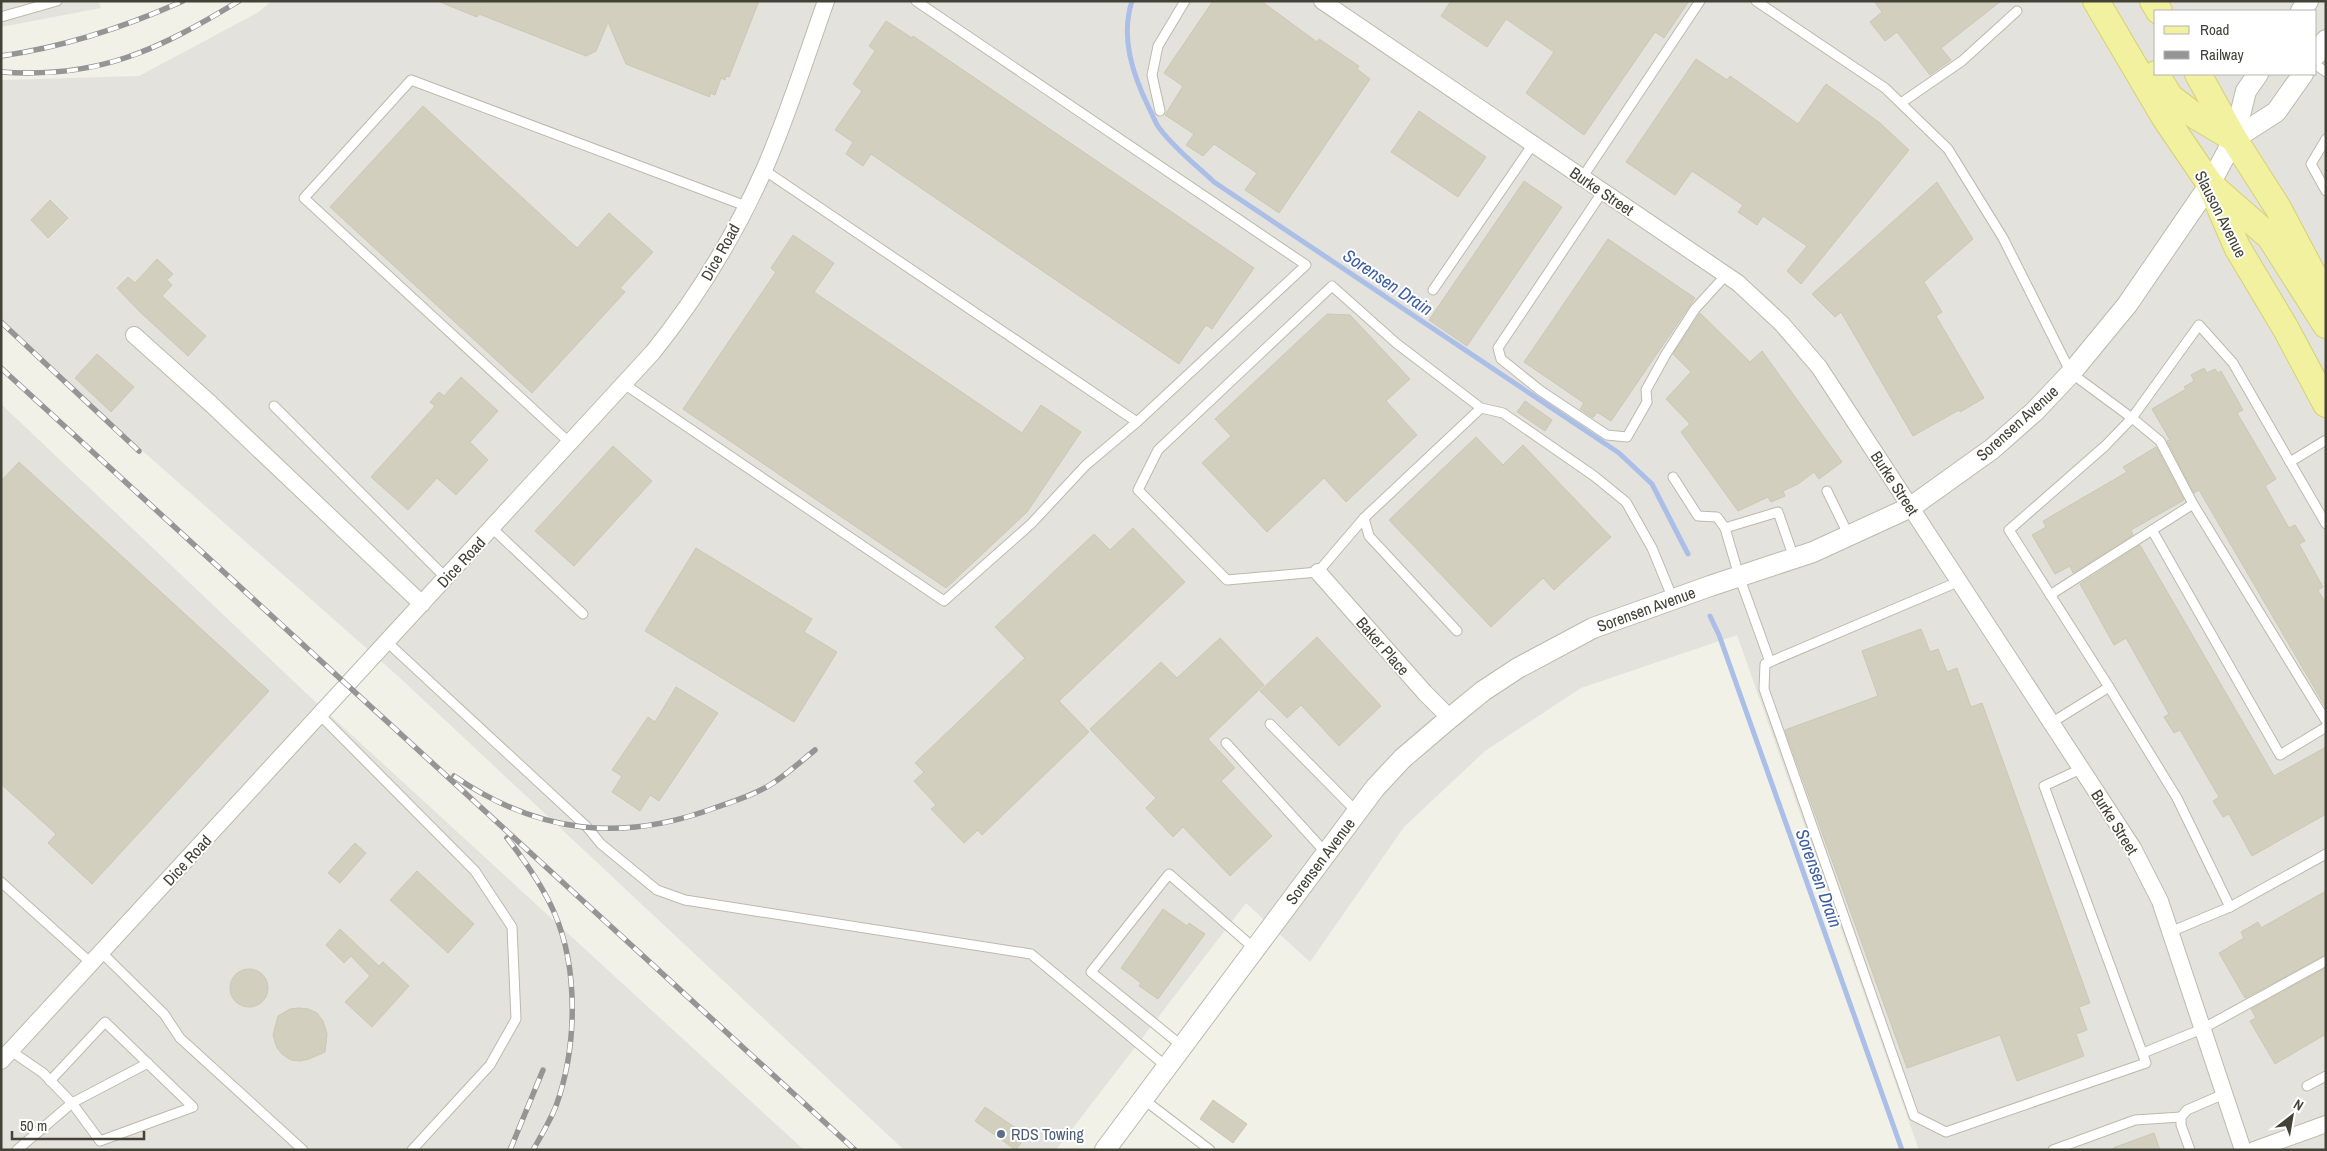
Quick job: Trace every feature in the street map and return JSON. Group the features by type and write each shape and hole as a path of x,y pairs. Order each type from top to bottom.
{"main road":[{"name":"Slauson Avenue","path":"2096,1 2165,118 2210,184 2237,247 2286,329 2326,404"},
{"path":"2111,1 2154,71"},
{"path":"2157,75 2170,97 2191,113 2234,138"},
{"path":"2199,75 2234,138 2278,208 2326,299"},
{"path":"2210,184 2270,237 2326,325"}],"street":[{"name":"Dice Road","path":"4,1051 96,958 654,352 686,310 724,249 764,170 826,1"},
{"name":"Burke Street","path":"1322,1 1738,283 1782,324 1819,367 2133,848 2160,901 2243,1150"},
{"path":"2317,54 2326,40"},
{"name":"Sorensen Avenue","path":"1105,1150 1375,788 1403,758 1483,691 1593,628 1794,558 1849,536 1911,507 1992,449 2034,412 2071,373 2127,304 2210,184 2234,138 2246,91 2257,75"},
{"path":"2234,138 2276,112 2302,75"},
{"path":"134,335 211,404 422,604"},
{"name":"Baker Place","path":"1318,572 1425,693 1450,718"},
{"path":"2254,1150 2326,1124"}],"lane":[{"path":"1,17 57,1"},
{"path":"624,384 944,601 1031,524 1086,465 1137,422 1306,265 916,1"},
{"path":"1160,111 1152,74 1158,46 1185,1"},
{"path":"1582,178 1700,1"},
{"path":"1756,1 1885,88 1948,149 2003,238 2071,373 2160,441 2193,504 2326,721"},
{"path":"1900,103 1962,60 2017,11"},
{"path":"570,443 304,198 411,80 746,206"},
{"path":"2326,139 2311,164 2326,191"},
{"path":"1433,290 1534,144"},
{"path":"764,170 1137,422"},
{"path":"1603,192 1498,348 1501,359 1541,391 1607,435 1627,437 1648,402 1646,390 1666,354 1695,309 1726,275"},
{"path":"1481,408 1364,518 1318,572 1227,580 1138,490 1158,450 1332,286 1396,343 1481,408 1503,413 1594,476 1626,502 1652,548 1673,599"},
{"path":"2230,907 2177,798 2009,530 2105,446 2132,418 2199,325 2233,363 2326,524"},
{"path":"274,406 446,578"},
{"path":"2290,462 2326,440"},
{"path":"1673,477 1698,516 1717,517 1725,528 1739,576 1770,662"},
{"path":"1827,491 1849,536"},
{"path":"2050,595 2193,504"},
{"path":"1725,528 1778,512 1794,558"},
{"path":"1364,518 1369,536 1457,631"},
{"path":"492,528 583,614"},
{"path":"2152,530 2280,755 2326,727"},
{"path":"1960,581 1765,664 1764,689 1914,1116 1946,1132 2146,1063 2044,786 2081,769"},
{"path":"387,642 587,827 601,844 657,890 685,900 1031,954 1167,1067"},
{"path":"2051,723 2109,688"},
{"path":"320,715 475,871 512,927 516,1019 490,1065 412,1150"},
{"path":"1270,724 1357,812"},
{"path":"1226,742 1326,853"},
{"path":"2170,932 2230,907 2326,854"},
{"path":"1182,1046 1091,972 1169,874 1254,949"},
{"path":"1,882 164,1014 180,1038 303,1150"},
{"path":"2143,1053 2202,1029 2326,961"},
{"path":"4,1051 43,1073 50,1081 72,1103 100,1141 192,1107 105,1022 50,1081"},
{"path":"18,1150 72,1103 148,1063"},
{"path":"2307,1086 2326,1076"},
{"path":"2052,1150 2135,1120 2181,1117 2187,1110 2224,1094"},
{"path":"1143,1099 1210,1150"},
{"path":"2181,1117 2190,1150"}],"shaded area":[{"path":"1,1 98,1 101,8 1,27"},
{"path":"272,1 2326,1 2326,1150 1919,1150 1737,635 1581,688 1485,751 1404,827 1310,962 1246,903 1056,1150 904,1150 399,677 1,326 1,80 139,76 257,13"},
{"path":"1,404 307,694 804,1150 1,1150"}],"building":[{"path":"759,1 729,77 726,76 725,80 721,78 715,95 710,93 710,97 626,64 608,22 596,51 586,56 479,14 477,17 440,2"},
{"path":"1213,1 1261,1 1317,42 1319,39 1359,66 1357,69 1370,79 1279,213 1245,190 1257,173 1214,144 1203,156 1186,145 1194,134 1165,115 1183,86 1164,73"},
{"path":"1451,1 1689,1 1664,38 1655,32 1584,135 1526,93 1554,52 1506,19 1487,47 1441,16"},
{"path":"1874,1 2001,1 1941,48 1951,60 1930,75 1897,32 1885,41 1870,22 1882,12"},
{"path":"886,21 912,38 913,36 1254,268 1212,329 1206,325 1179,364 871,154 863,166 846,154 853,142 835,130 862,91 853,84 875,51 869,46"},
{"path":"1696,59 1727,80 1730,76 1798,124 1826,84 1880,123 1909,150 1801,284 1787,271 1807,246 1763,216 1757,225 1738,212 1743,205 1692,171 1675,195 1626,162"},
{"path":"423,106 577,248 609,213 653,252 620,288 625,292 532,393 330,207"},
{"path":"1419,111 1486,157 1458,197 1391,152"},
{"path":"1524,181 1562,207 1467,346 1429,320"},
{"path":"1937,182 1973,239 1924,282 1942,312 1936,316 1984,398 1913,436 1841,312 1835,317 1812,294"},
{"path":"50,200 68,218 48,238 31,220"},
{"path":"793,235 834,263 814,292 1022,433 1041,405 1081,432 1027,512 946,588 683,409 776,272 771,268"},
{"path":"1608,239 1695,298 1611,421 1597,412 1593,418 1580,409 1584,403 1524,362"},
{"path":"157,259 173,274 167,280 172,285 162,296 206,336 188,356 117,288 128,277 135,283"},
{"path":"1700,313 1750,362 1762,351 1842,462 1819,479 1814,472 1798,484 1783,491 1785,496 1771,502 1768,497 1738,511 1681,432 1690,424 1666,399 1691,372 1673,354"},
{"path":"1327,314 1350,315 1410,379 1386,401 1417,435 1346,502 1324,478 1267,532 1202,463 1231,436 1215,419"},
{"path":"97,354 134,387 111,412 75,378"},
{"path":"2204,368 2207,373 2215,369 2218,373 2221,371 2243,410 2237,413 2276,479 2265,486 2289,528 2295,525 2305,541 2299,544 2323,587 2318,590 2326,604 2326,708 2199,490 2194,493 2167,441 2170,440 2152,409 2186,389 2184,387 2194,381 2191,375"},
{"path":"461,377 498,411 470,442 488,460 456,495 437,478 408,510 371,477 435,406 430,402 439,392 444,396"},
{"path":"1525,401 1552,420 1545,431 1517,412"},
{"path":"1476,437 1503,465 1523,445 1611,537 1554,590 1543,578 1491,627 1389,520"},
{"path":"613,446 652,481 574,566 535,531"},
{"path":"2156,447 2184,500 2131,530 2133,535 2073,573 2070,566 2055,574 2032,535 2046,527 2043,521 2127,472 2123,467"},
{"path":"19,462 269,691 92,884 48,843 56,834 1,784 1,481"},
{"path":"1133,528 1185,582 1059,701 1089,732 982,835 978,830 964,843 931,809 936,805 914,781 924,772 915,763 1025,658 995,627 1094,534 1110,550"},
{"path":"2140,545 2274,776 2326,747 2326,814 2252,856 2229,814 2223,817 2213,801 2219,797 2180,730 2174,733 2164,717 2169,714 2126,638 2114,645 2080,584"},
{"path":"696,548 812,619 804,632 837,652 794,722 645,631"},
{"path":"1921,629 1930,652 1938,649 1947,672 1957,668 1971,707 1982,703 2090,1003 2079,1007 2087,1030 2076,1034 2084,1056 2017,1081 2000,1035 1907,1068 1785,730 1878,696 1862,651"},
{"path":"1317,637 1381,706 1339,746 1301,705 1287,718 1260,691"},
{"path":"1220,638 1264,685 1208,739 1235,768 1221,781 1272,836 1230,876 1183,827 1173,837 1146,808 1156,798 1090,729 1161,662 1177,678"},
{"path":"676,687 718,713 659,801 650,795 640,811 612,792 622,776 612,770 648,717 655,722"},
{"path":"355,843 366,853 340,883 328,873"},
{"path":"417,871 474,924 448,953 390,900"},
{"path":"2326,891 2326,955 2245,998 2219,953 2244,938 2241,932 2258,922 2261,928"},
{"path":"1163,909 1187,926 1189,923 1205,934 1158,999 1139,986 1141,983 1121,968"},
{"path":"340,929 379,966 383,962 409,986 372,1027 345,1002 370,976 351,956 344,963 326,945"},
{"path":"2326,968 2326,1034 2275,1064 2250,1021 2256,1018 2251,1009"},
{"path":"249,969 262,975 268,988 262,1001 249,1007 236,1001 230,988 236,975"},
{"path":"299,1008 317,1013 323,1021 327,1034 325,1052 300,1061 291,1060 283,1055 277,1048 273,1035 278,1016 290,1009"},
{"path":"1213,1100 1247,1124 1233,1143 1200,1119"},
{"path":"985,1107 1026,1135 1016,1150 975,1121"},
{"path":"2154,1133 2160,1150 2113,1150 2113,1148"}],"waterway":[{"name":"Sorensen Drain","path":"1132,1 1127,29 1133,69 1157,124 1179,150 1214,182 1619,453 1652,484 1688,554"},
{"name":"Sorensen Drain","path":"1710,616 1719,635 1902,1150"}],"railway":[{"path":"1,56 48,47 94,35 183,1"},
{"path":"1,72 36,73 68,71 98,66 126,58 181,34 239,1"},
{"path":"1,322 139,451"},
{"path":"1,368 855,1150"},
{"path":"454,776 486,795 518,810 550,821 582,827 648,826 682,818 744,798 764,789 815,750"},
{"path":"507,838 533,874 554,912 568,958 571,983 571,1034 563,1083 554,1112 533,1150"},
{"path":"510,1150 543,1070"}],"place":[{"name":"RDS Towing","path":"1001,1134"}]}
